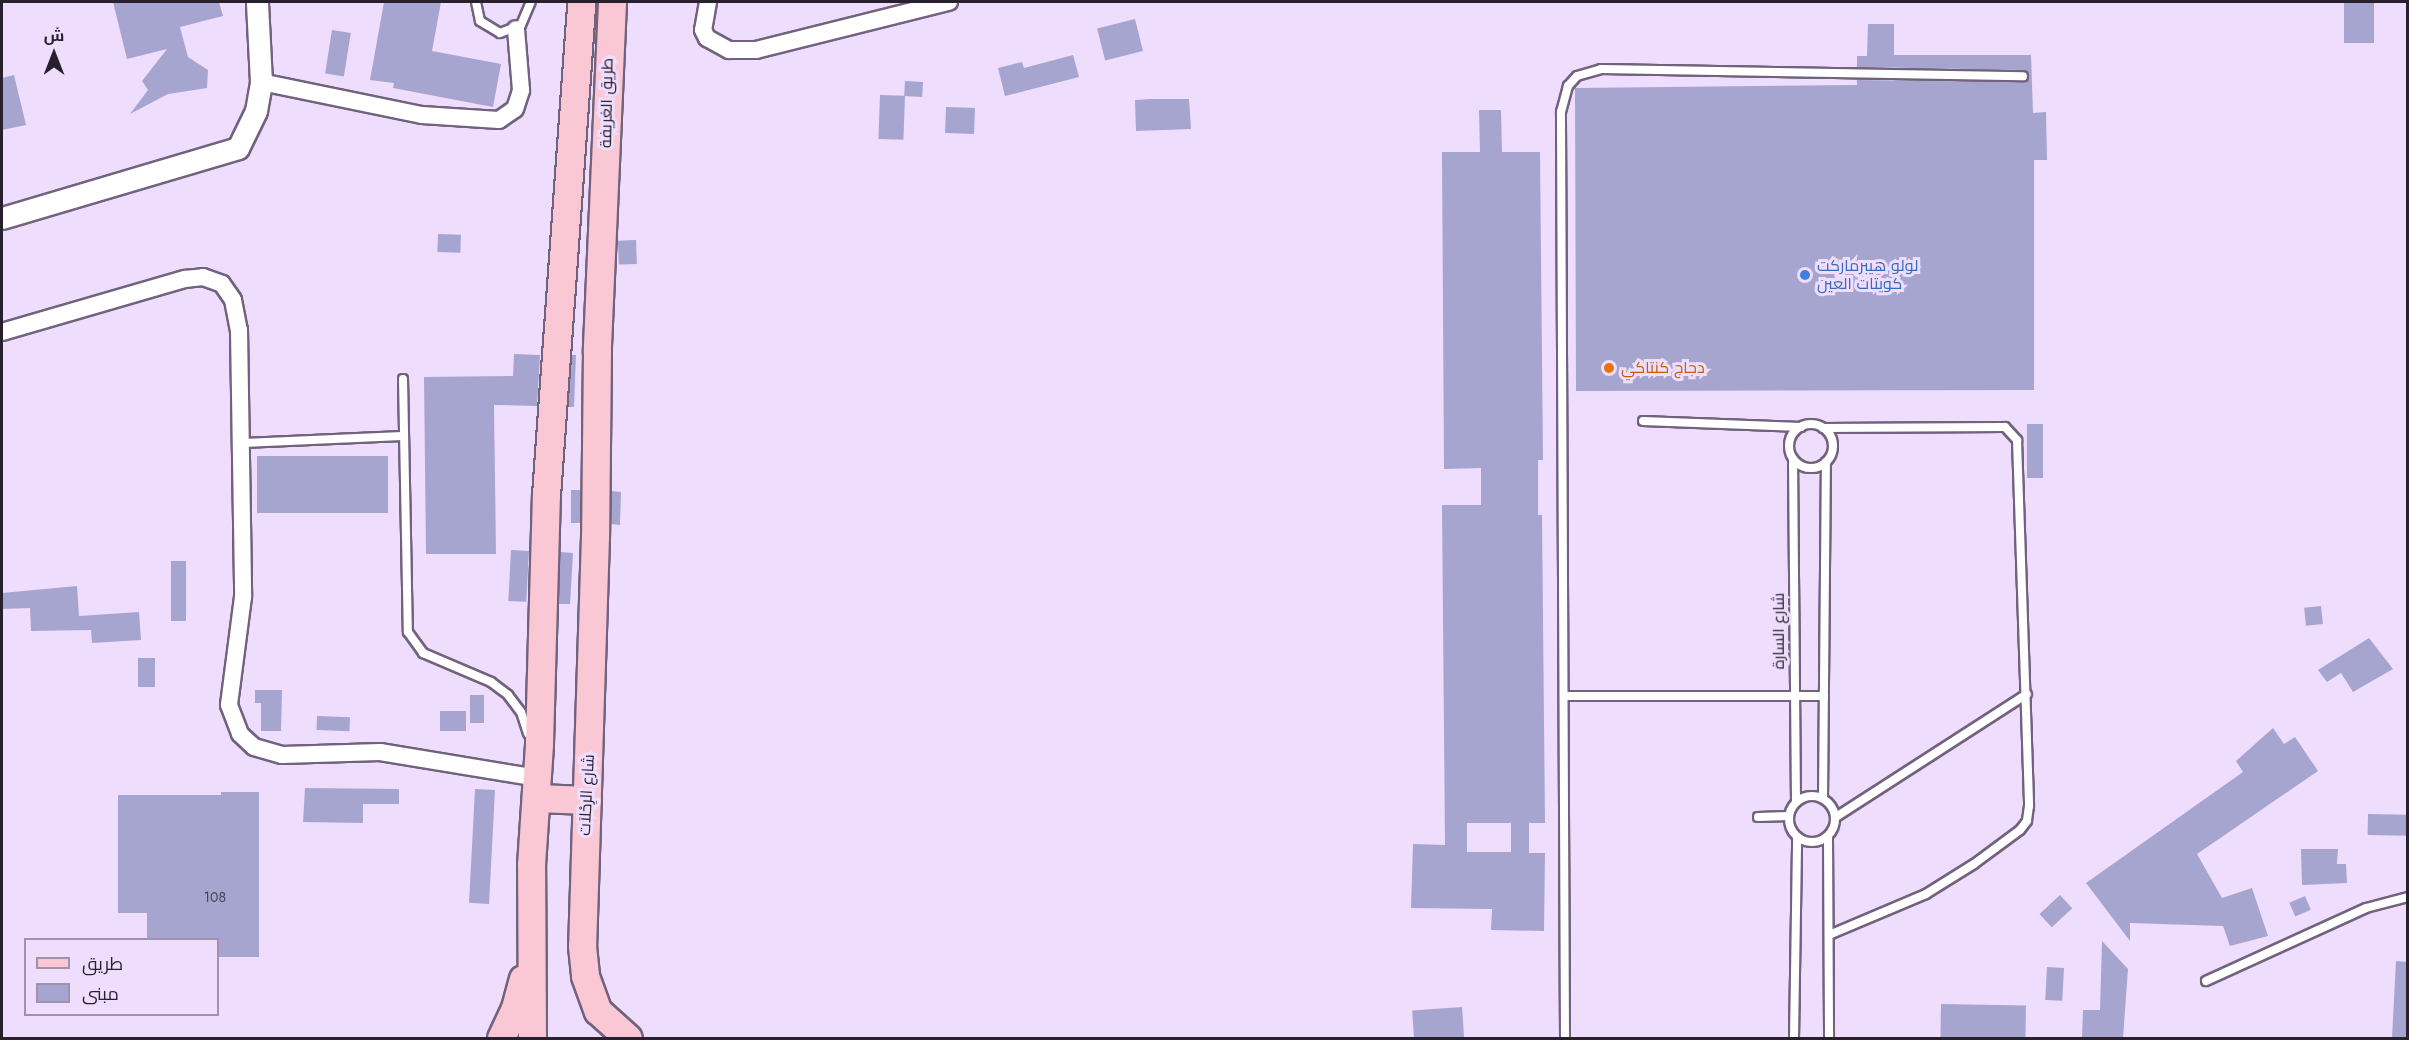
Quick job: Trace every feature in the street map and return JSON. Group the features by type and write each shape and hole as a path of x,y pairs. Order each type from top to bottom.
{"main road":[{"name":"طريق الغريفة","path":"534,784 546,495 581,2"},
{"name":"طريق الغريفة","path":"595,536 597,352 612,2"},
{"name":"شارع الرِحْلاَت","path":"595,536 588,800 581,887 585,976 598,1011 628,1038"},
{"path":"532,1038 531,866 534,784 588,800"},
{"path":"501,1038 515,1008 531,946"}],"street":[{"path":"2,218 237,148 256,111 261,82 257,2"},
{"path":"708,2 703,30 715,45 729,50 756,50 926,5 949,2"},
{"path":"261,82 422,115 499,120 515,109 521,90 516,30"},
{"path":"2,332 185,279 203,276 222,284 238,313 243,597 229,705 240,734 254,747 282,755 380,752 534,784"}],"lane":[{"path":"476,2 476,14 485,28 500,33 516,30 526,18 531,2"},
{"path":"1565,1038 1561,112 1568,86 1577,76 1601,69 2023,76"},
{"path":"403,379 408,632 423,653 491,682 515,702 528,732 534,784"},
{"path":"1643,421 1824,428 2005,427 2013,433 2017,440 2027,694 2029,806 2027,821 2020,830 1926,894 1829,934"},
{"path":"1801,427 1791,437 1793,459 1813,468 1826,462"},
{"path":"1824,428 1833,448 1826,462 1824,798 1836,817"},
{"path":"242,443 404,436"},
{"name":"شارع السارة","path":"1793,459 1796,802"},
{"path":"1829,1038 1828,837 1836,817 2027,694"},
{"path":"1564,696 1824,696"},
{"path":"1794,1038 1797,837 1789,816 1796,802 1809,796 1824,798"},
{"path":"1758,817 1789,816"},
{"path":"1797,837 1813,843 1828,837"},
{"path":"2206,981 2344,918 2408,897"}],"building":[{"path":"113,2 219,2 223,16 180,27 188,57 208,70 207,88 168,94 130,114 148,90 142,81 167,49 127,59"},
{"path":"384,2 441,2 432,51 501,64 493,107 393,88 394,83 370,80"},
{"path":"2344,2 2374,2 2374,43 2344,43"},
{"path":"1135,19 1143,51 1105,60 1097,28"},
{"name":"لولو هيبرماركت كويتات العين","path":"1868,24 1894,24 1894,55 2031,55 2033,113 2046,112 2047,160 2034,160 2034,390 1576,391 1575,88 1857,85 1857,80 2023,82 2029,79 2023,70 1857,67 1857,56 1867,56"},
{"path":"332,30 351,33 344,76 325,73"},
{"path":"1073,55 1079,77 1005,96 998,68 1022,62 1024,68"},
{"path":"14,75 26,125 2,130 2,78"},
{"path":"905,81 923,82 922,97 904,96"},
{"path":"880,95 905,96 903,140 878,139"},
{"path":"1189,99 1191,129 1136,131 1135,100"},
{"path":"946,107 975,108 974,134 945,133"},
{"path":"1479,110 1501,110 1502,152 1540,152 1543,460 1538,460 1538,515 1542,515 1545,823 1529,823 1529,853 1545,853 1544,931 1491,930 1492,909 1411,908 1413,844 1445,845 1442,505 1481,505 1481,468 1444,469 1442,152 1480,152","holes":["1467,823 1511,823 1511,852 1467,852"]},
{"path":"438,234 461,235 460,253 437,252"},
{"path":"636,240 637,264 619,265 618,241"},
{"path":"514,354 540,355 537,406 494,405 496,554 426,554 424,377 513,376"},
{"path":"572,355 576,355 574,407 568,407"},
{"path":"2027,424 2043,424 2043,478 2027,478"},
{"path":"257,456 388,456 388,513 257,513"},
{"path":"571,490 580,490 580,523 571,523"},
{"path":"611,491 621,492 620,525 611,524"},
{"path":"511,550 529,551 526,602 508,601"},
{"path":"560,552 573,553 570,604 559,604"},
{"path":"171,561 186,561 186,621 171,621"},
{"path":"77,586 79,616 139,612 141,640 92,643 91,630 31,631 30,608 2,609 2,593"},
{"path":"2321,606 2323,624 2306,626 2304,608"},
{"path":"2369,638 2393,669 2353,692 2341,673 2327,682 2318,670"},
{"path":"138,658 155,658 155,687 138,687"},
{"path":"255,690 282,690 281,731 261,731 261,703 255,703"},
{"path":"470,695 484,695 484,723 470,723"},
{"path":"440,711 466,711 466,731 440,731"},
{"path":"317,716 350,717 349,731 317,730"},
{"path":"2273,728 2284,744 2295,737 2318,771 2197,854 2222,898 2252,888 2268,936 2230,946 2223,926 2130,923 2130,941 2086,883 2243,772 2236,761"},
{"path":"305,788 399,789 399,804 363,804 363,823 303,822"},
{"path":"475,789 495,790 489,904 469,903"},
{"path":"221,792 259,792 259,957 219,957 219,938 147,938 147,913 118,913 118,795 221,795"},
{"path":"2368,814 2408,815 2408,836 2368,835"},
{"path":"2301,849 2338,849 2337,864 2346,864 2347,883 2302,885"},
{"path":"2060,895 2072,908 2052,927 2040,914"},
{"path":"2305,896 2311,910 2295,916 2289,903"},
{"path":"2102,941 2128,969 2123,1038 2082,1038 2083,1010 2100,1010"},
{"path":"2396,961 2408,962 2408,1038 2392,1038"},
{"path":"2047,967 2064,968 2062,1001 2045,1000"},
{"path":"1941,1004 2026,1005 2025,1038 1940,1038"},
{"path":"1462,1007 1464,1038 1414,1038 1412,1010"}],"place":[{"name":"لولو هيبرماركت كويتات العين","path":"1805,275"},
{"name":"دجاج كنتاكي","path":"1609,368"}]}
